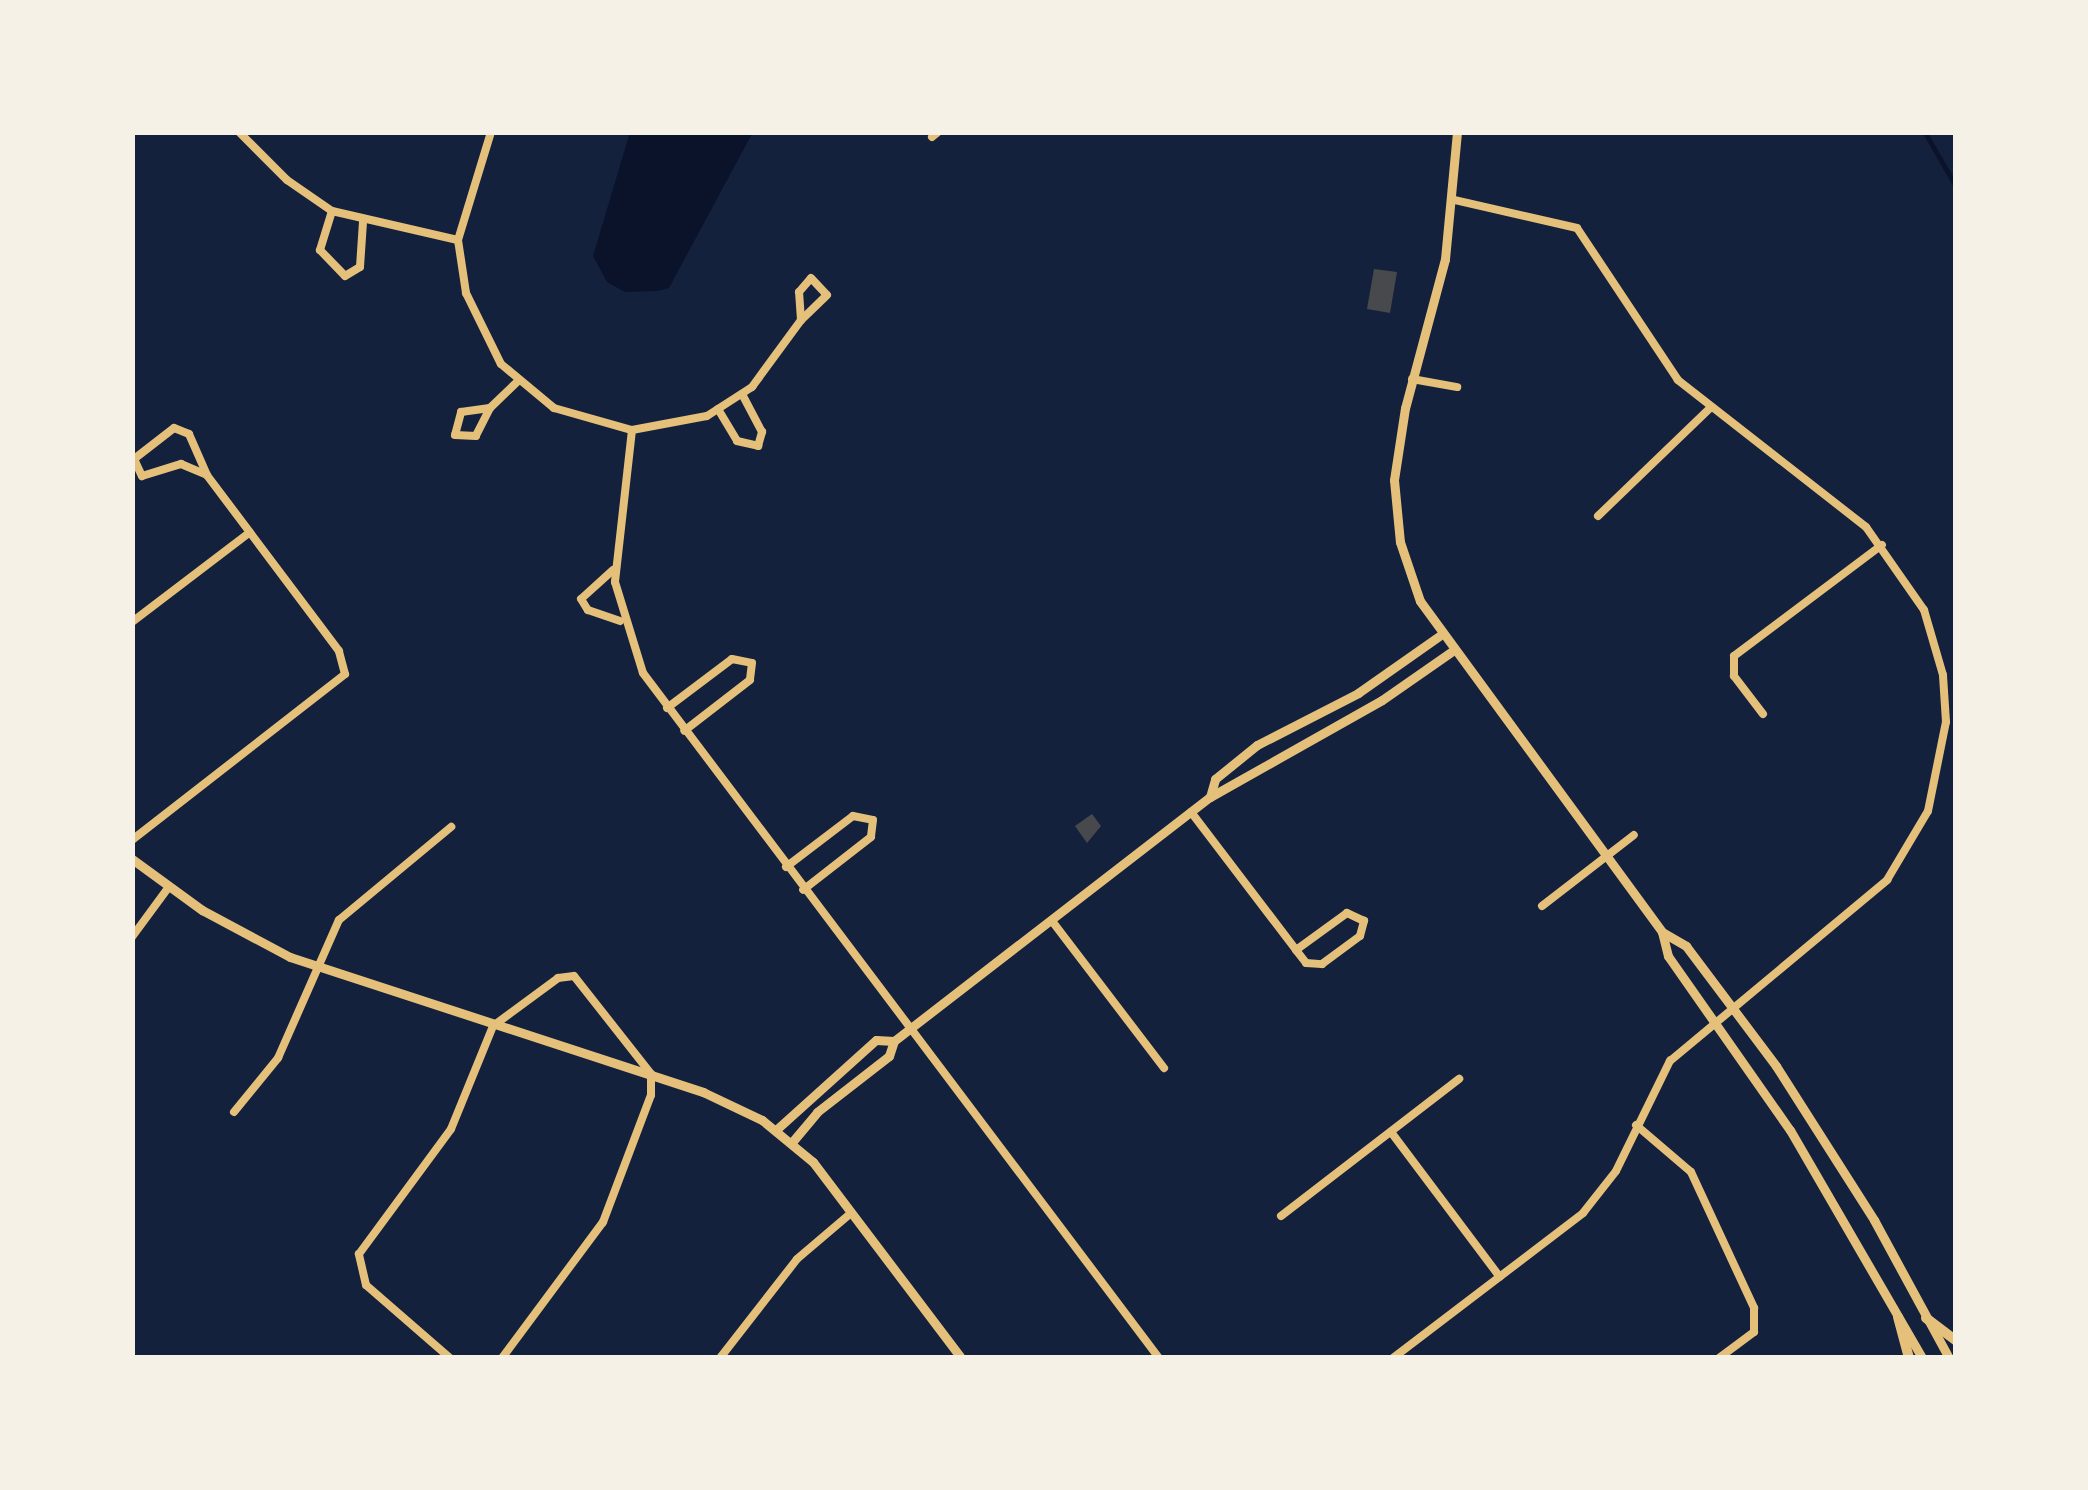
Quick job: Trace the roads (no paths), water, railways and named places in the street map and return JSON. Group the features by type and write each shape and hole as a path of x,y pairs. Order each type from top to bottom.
{"main road":[{"path":"1898,1317 1909,1358"},
{"path":"1926,1318 1956,1341"}],"street":[{"path":"239,132 287,180 332,211 363,222 458,240"},
{"path":"491,132 458,240 472,314 517,382 576,418 632,430 718,410 742,394 801,320 826,299 820,280 800,287 801,320"},
{"path":"1457,132 1455,200 1412,379 1394,480 1397,521 1411,579 1439,637 1662,932 1668,956 1814,1168 1922,1358"},
{"path":"1393,1358 1590,1206 1663,1069 1874,895 1910,848 1935,790 1946,722 1939,651 1914,592 1882,545 1830,493 1709,409 1653,350 1577,228 1455,200"},
{"path":"332,211 320,250 345,276 360,267 363,222"},
{"path":"1412,379 1456,387"},
{"path":"490,408 456,416 455,435 476,436 490,408 517,382"},
{"path":"718,410 741,445 758,446 762,432 742,394"},
{"path":"1598,516 1709,409"},
{"path":"132,840 333,688 346,670 207,475 184,429 164,433 134,459 142,476 181,464 207,475"},
{"path":"632,430 614,569 621,621 667,708 1159,1358"},
{"path":"132,622 250,532"},
{"path":"1763,714 1733,676 1734,656 1882,545"},
{"path":"614,569 581,599 588,610 621,621"},
{"path":"1210,796 1215,779 1257,745 1358,694 1439,637"},
{"path":"793,1142 817,1112 889,1056 894,1041 1210,796 1382,700 1451,652"},
{"path":"667,708 732,659 752,663 750,680 684,731"},
{"path":"1191,812 1296,950 1306,963 1322,964 1360,936 1364,921 1347,913 1296,950"},
{"path":"786,867 853,816 872,820 871,837 803,890"},
{"path":"234,1112 278,1058 312,966 356,900 451,827"},
{"path":"1542,907 1634,835"},
{"path":"132,859 168,888 312,966 651,1074 777,1130 793,1142 851,1213 960,1358"},
{"path":"132,937 168,888"},
{"path":"1052,921 1164,1068"},
{"path":"1662,932 1686,946 1829,1146 1949,1358"},
{"path":"450,1358 367,1285 358,1268 364,1247 451,1129 493,1026 558,977 574,976 651,1074 651,1095 603,1222 502,1358"},
{"path":"777,1130 806,1095 877,1040 894,1041"},
{"path":"1281,1216 1460,1079"},
{"path":"1636,1125 1691,1172 1756,1327 1719,1358"},
{"path":"1390,1132 1500,1277"},
{"path":"720,1358 797,1259 851,1213"}],"water":[{"path":"630,132 753,132 669,288 658,291 625,292 607,282 593,256"}],"waterway":[{"path":"1925,132 1956,186"}]}
